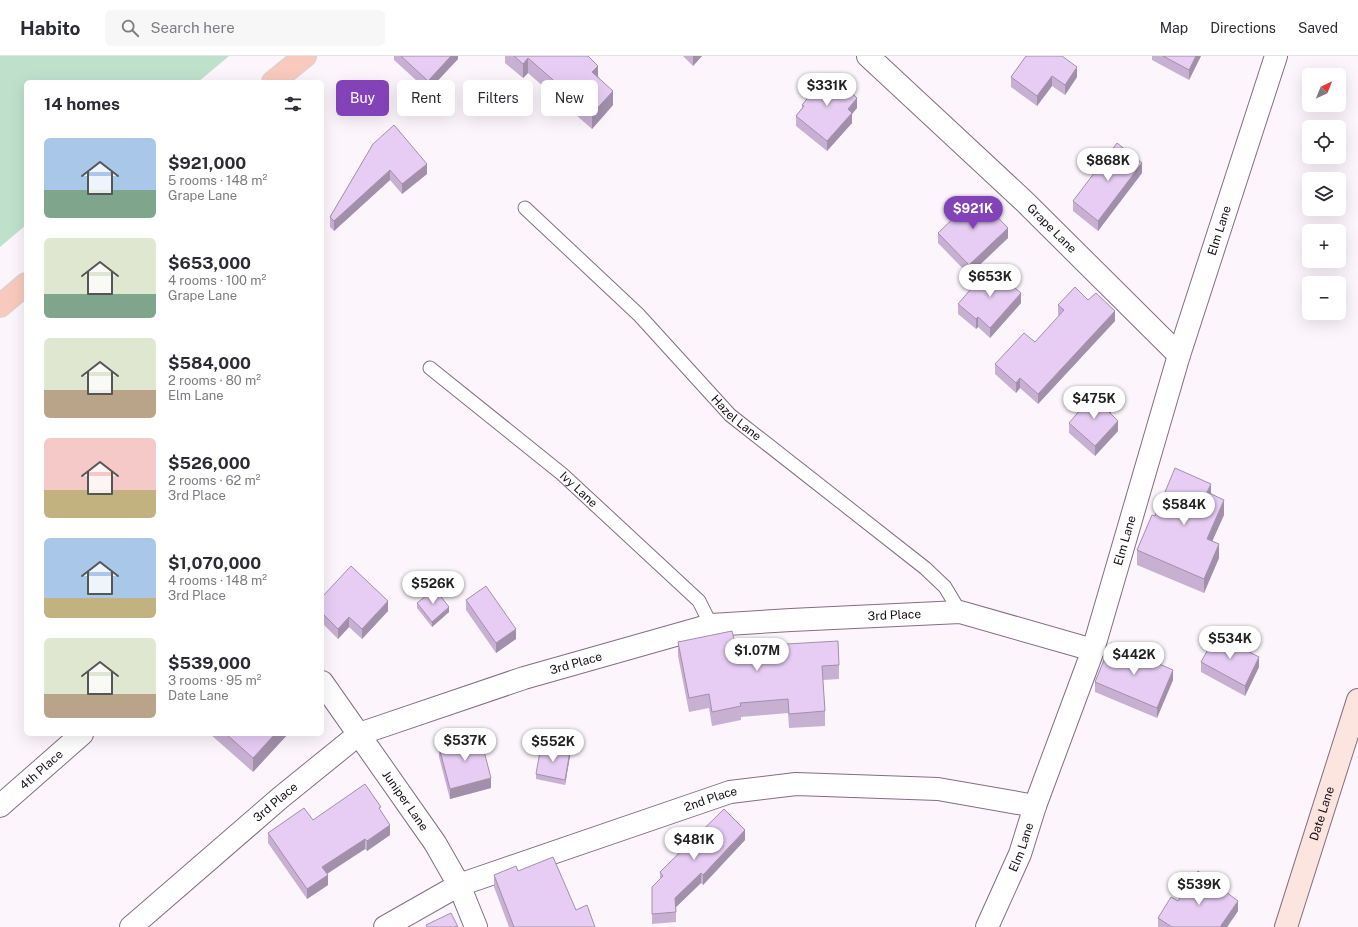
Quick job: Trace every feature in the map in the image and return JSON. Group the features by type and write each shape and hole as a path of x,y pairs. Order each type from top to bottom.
{"main road":[{"path":"275,80 305,56"},
{"path":"0,306 24,286"}],"street":[{"name":"Grape Lane","path":"868,56 1025,202 1179,355"},
{"name":"Elm Lane","path":"987,927 1020,854 1035,806 1093,650 1179,355 1276,56"},
{"name":"3rd Place","path":"131,927 280,798 359,734 524,678 712,625 960,612 1093,650"},
{"name":"Juniper Lane","path":"324,685 435,843 459,885 476,927"},
{"name":"Date Lane","path":"1286,927 1358,700"},
{"name":"4th Place","path":"0,806 80,736"},
{"name":"2nd Place","path":"385,927 459,885 730,792 796,784 938,789 1035,806"}],"lane":[{"name":"Hazel Lane","path":"525,208 639,315 730,415 925,568 945,587 960,612"},
{"name":"Ivy Lane","path":"430,368 562,474 699,601 712,625"}],"green space":[{"path":"0,56 229,56 200,80 24,80 24,227 0,247"}],"building":[{"path":"401,56 451,56 429,80 427,80"},
{"path":"514,56 588,56 598,66 592,72 613,91 598,107 598,80 553,80 528,58 523,64"},
{"path":"1026,56 1062,56 1077,67 1065,85 1052,76 1037,96 1011,77"},
{"path":"1163,56 1196,56 1189,70"},
{"path":"828,73 857,98 848,109 852,113 827,141 796,116 804,106 802,105"},
{"path":"394,125 427,164 402,184 390,170 334,221 330,217 373,144"},
{"path":"1117,143 1142,163 1098,221 1073,201"},
{"path":"977,196 1008,228 969,265 938,233"},
{"path":"990,267 1021,293 990,328 978,317 976,319 958,304"},
{"path":"1075,287 1088,300 1096,293 1115,311 1038,394 1020,378 1016,383 995,364 1024,333 1035,342 1064,310 1058,305"},
{"path":"1093,395 1111,406 1108,411 1118,421 1095,446 1069,423"},
{"path":"1175,468 1211,484 1207,492 1224,500 1207,539 1219,544 1204,579 1137,550 1152,515 1155,516"},
{"path":"351,566 388,601 362,629 349,617 338,629 324,615 324,595"},
{"path":"486,586 516,629 496,643 466,600"},
{"path":"435,589 449,607 432,622 417,603"},
{"path":"732,631 736,647 838,641 839,665 822,666 825,711 789,714 788,699 740,703 741,706 712,712 709,694 689,698 678,642"},
{"path":"1216,635 1259,657 1245,686 1201,662"},
{"path":"1111,643 1173,670 1157,708 1095,682"},
{"path":"228,736 273,736 253,758"},
{"path":"480,736 491,778 450,789 439,747"},
{"path":"541,746 570,751 565,780 536,774"},
{"path":"365,784 381,807 379,808 390,825 367,841 365,839 322,867 328,875 307,889 268,833 304,808 313,820"},
{"path":"724,809 745,830 703,875 701,873 675,898 676,912 652,914 652,887 663,876 660,872"},
{"path":"553,857 576,910 587,905 595,927 514,927 494,875 516,866 518,871"},
{"path":"1198,871 1238,901 1220,927 1172,927 1158,918 1171,897 1178,901"},
{"path":"451,913 458,927 427,927 426,925"}]}
